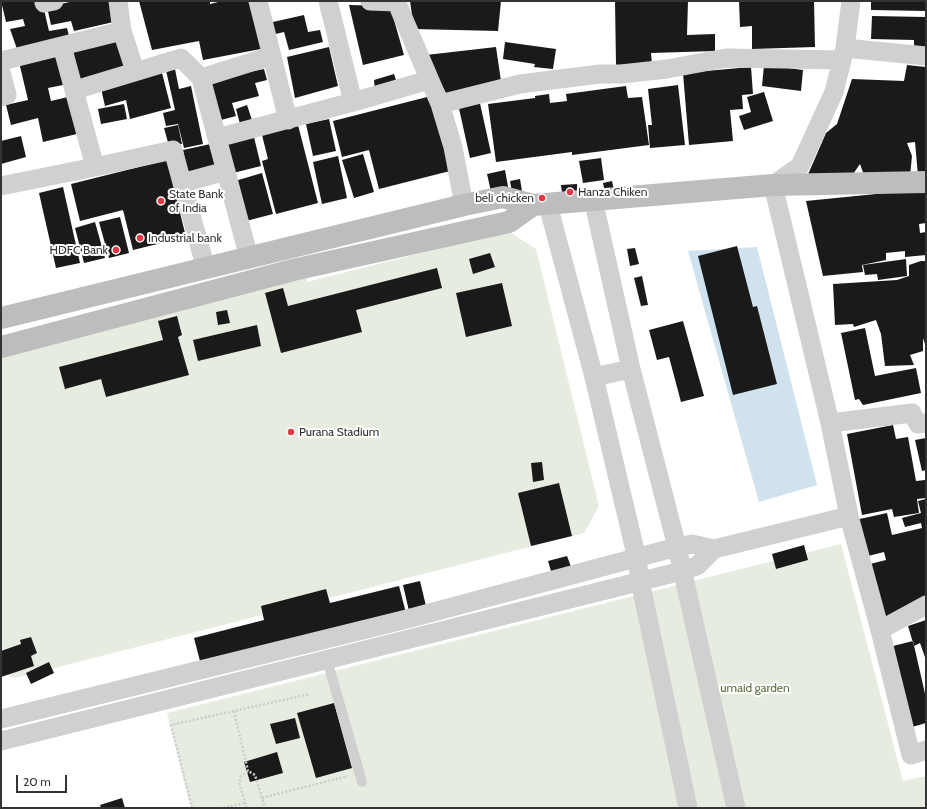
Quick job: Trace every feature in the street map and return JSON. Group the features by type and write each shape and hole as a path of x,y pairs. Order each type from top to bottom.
{"street":[{"path":"118,1 122,31 135,71"},
{"path":"258,1 288,120"},
{"path":"328,1 353,102"},
{"path":"370,1 396,2 440,104 453,147 464,204"},
{"path":"773,185 800,166 834,92 843,54 851,1"},
{"path":"1,61 122,31"},
{"path":"62,46 95,167"},
{"path":"440,104 520,84 600,74 621,74 667,69 726,58 843,54 926,56"},
{"path":"201,78 271,56"},
{"path":"75,90 182,58 201,78 249,258"},
{"path":"1,72 7,95 1,97"},
{"path":"217,138 288,120 429,80"},
{"path":"1,186 173,150 206,269"},
{"path":"182,183 226,171"},
{"path":"1,318 206,269 464,204 503,197 540,205 593,199 773,185 926,182"},
{"path":"773,185 830,423 849,516 880,630 911,755 926,750"},
{"path":"593,199 631,369 677,547 736,808"},
{"path":"1,347 293,270 509,222 540,205"},
{"path":"540,205 594,377 637,559 640,581 688,808"},
{"path":"594,377 631,369"},
{"path":"830,423 912,412 918,424 926,423"},
{"path":"1,719 407,619 637,559 677,547 692,544 714,549 849,516"},
{"path":"1,741 682,571 697,566 714,549"},
{"path":"880,630 926,605"}],"lane":[{"path":"327,660 361,777"}],"path":[{"path":"192,808 172,726 310,694"},
{"path":"234,711 248,771 255,775 265,808"},
{"path":"246,808 239,783 241,776 248,771"},
{"path":"262,798 361,777"},
{"path":"223,808 245,803"}],"green space":[{"name":"Purana Stadium","path":"508,231 536,249 599,506 584,533 15,678 1,673 1,358 173,313 302,262 307,282"},
{"name":"umaid garden","path":"841,544 903,781 926,776 926,808 191,808 167,713"}],"water":[{"path":"757,247 817,485 759,502 688,251"}],"building":[{"path":"1,1 42,1 49,31 67,28 69,36 17,49 10,29 25,26 23,19 6,22"},
{"path":"74,1 112,1 118,21 74,31 71,21 51,25 47,7"},
{"path":"139,1 210,1 210,4 222,1 253,1 266,48 203,60 199,41 152,50"},
{"path":"410,1 501,1 498,31 414,29"},
{"path":"615,1 688,1 687,35 715,34 715,51 651,53 652,64 616,65"},
{"path":"739,1 814,1 815,47 752,49 752,26 740,27"},
{"path":"871,1 926,1 926,11 871,10"},
{"path":"349,5 390,6 404,55 363,65"},
{"path":"304,15 308,32 320,30 323,42 289,50 284,32 267,36 264,24"},
{"path":"872,16 926,17 926,48 914,47 914,40 871,39"},
{"path":"118,37 126,70 78,81 70,48"},
{"path":"505,42 556,49 553,69 534,67 535,64 503,59"},
{"path":"329,47 338,86 295,98 287,57"},
{"path":"496,47 501,81 447,95 426,55"},
{"path":"60,52 68,84 48,88 51,101 72,96 81,133 43,142 38,118 11,125 6,105 28,100 19,62"},
{"path":"174,64 179,89 191,86 203,144 184,148 178,124 166,126 163,113 175,110 165,66"},
{"path":"764,65 803,70 801,91 762,86"},
{"path":"907,65 926,67 926,175 918,176 915,142 907,143 912,156 910,176 865,178 860,164 849,180 806,179 826,133 837,124 852,79 904,81"},
{"path":"751,67 753,94 742,95 743,109 730,110 733,141 689,145 683,73"},
{"path":"161,69 171,108 130,119 126,100 105,106 100,84"},
{"path":"264,69 267,80 255,83 259,96 232,103 236,116 221,120 210,80"},
{"path":"394,74 398,86 375,91 374,80"},
{"path":"678,85 685,145 650,148 648,125 652,125 648,89"},
{"path":"626,86 628,98 642,97 649,145 572,155 572,152 496,162 488,104 535,98 535,96 549,94 550,103 567,101 566,94"},
{"path":"764,92 773,121 744,130 739,116 751,112 747,97"},
{"path":"431,96 450,171 379,189 369,150 342,157 333,121"},
{"path":"479,99 491,153 470,158 458,104"},
{"path":"124,104 127,119 101,124 98,109"},
{"path":"247,105 252,120 240,124 236,109"},
{"path":"329,119 336,151 313,156 306,124"},
{"path":"178,125 182,144 169,146 164,128"},
{"path":"298,125 318,203 276,214 262,161 268,159 262,135"},
{"path":"253,133 261,166 233,173 224,143"},
{"path":"21,136 26,157 1,164 1,141"},
{"path":"215,143 220,166 188,174 183,150"},
{"path":"363,154 374,192 354,198 342,160"},
{"path":"338,156 347,198 322,204 313,162"},
{"path":"601,158 604,180 583,183 579,161"},
{"path":"167,160 186,237 133,250 123,210 80,221 71,184"},
{"path":"505,170 509,192 492,196 487,174"},
{"path":"262,173 273,214 246,221 235,181"},
{"path":"520,179 522,191 512,192 510,181"},
{"path":"612,181 615,195 606,197 603,183"},
{"name":"Hanza Chiken","path":"577,184 578,198 563,200 561,185"},
{"path":"63,187 80,263 56,268 39,193"},
{"path":"926,189 926,223 919,224 920,233 926,232 926,255 905,257 905,251 886,253 886,260 862,265 863,272 823,276 806,201"},
{"path":"120,217 129,253 109,258 99,222"},
{"path":"95,222 105,258 84,263 75,228"},
{"path":"737,246 753,307 757,306 777,384 733,395 698,256"},
{"path":"635,248 639,264 630,266 627,249"},
{"path":"490,253 495,267 473,274 469,259"},
{"path":"906,259 907,276 878,280 877,274 865,275 863,265"},
{"path":"926,261 926,347 923,338 923,351 910,355 914,365 885,366 881,334 876,320 854,327 853,324 835,325 833,284 897,280 909,276 909,265"},
{"path":"437,268 442,288 356,310 362,332 281,353 265,293 283,288 288,306"},
{"path":"642,276 648,305 641,306 634,278"},
{"path":"502,283 512,326 466,337 456,293"},
{"path":"227,310 230,323 218,325 216,312"},
{"path":"177,316 182,335 178,337 189,375 106,397 101,379 65,389 59,367 163,340 158,321"},
{"path":"683,321 704,396 681,402 669,357 657,360 649,330"},
{"path":"257,325 261,346 198,361 193,340"},
{"path":"865,328 875,376 916,368 921,393 863,405 859,399 855,400 841,333"},
{"path":"893,425 896,439 908,437 916,481 925,480 926,498 917,499 919,513 894,517 892,509 862,515 847,434"},
{"path":"926,438 926,470 922,471 915,440"},
{"path":"542,462 544,480 533,482 531,463"},
{"path":"559,483 572,536 531,546 518,493"},
{"path":"926,499 926,600 883,618 870,564 886,560 884,552 864,557 855,520 887,513 892,535 922,528 921,523 905,527 902,518 921,513 918,501"},
{"path":"804,545 808,560 776,569 772,554"},
{"path":"567,556 573,572 553,578 548,561"},
{"path":"420,581 426,606 409,611 403,585"},
{"path":"399,586 406,613 201,665 194,638 264,620 261,606 326,589 330,603"},
{"path":"926,620 926,660 920,643 914,646 908,626"},
{"path":"31,637 37,653 31,656 34,666 1,677 1,651 21,644 20,640"},
{"path":"913,641 926,698 926,723 912,727 893,646"},
{"path":"49,662 54,673 31,684 26,673"},
{"path":"334,703 352,768 316,778 297,713"},
{"path":"295,718 300,738 276,744 270,724"},
{"path":"277,752 283,773 250,782 244,762"},
{"path":"122,798 125,808 101,808 100,805"}],"place":[{"name":"Hanza Chiken","path":"570,192"},
{"name":"beli chicken","path":"542,198"},
{"name":"State Bank of India","path":"161,201"},
{"name":"Industrial bank","path":"140,238"},
{"name":"HDFC Bank","path":"116,250"},
{"name":"Purana Stadium","path":"291,432"}]}
